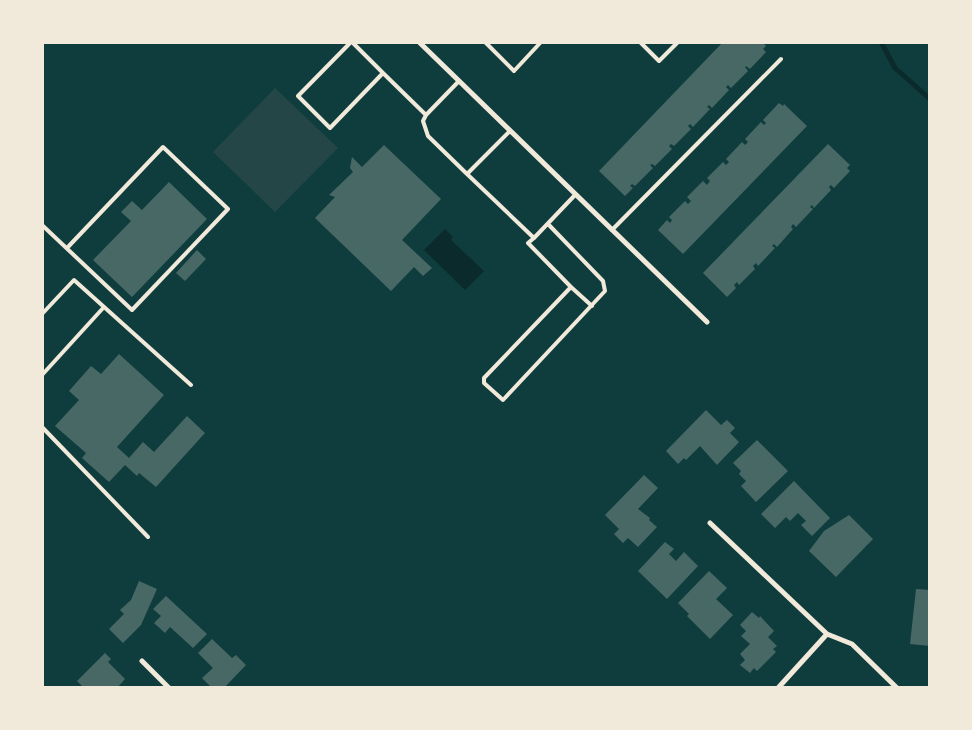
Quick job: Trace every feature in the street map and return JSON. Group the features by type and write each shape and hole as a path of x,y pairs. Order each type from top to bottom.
{"street":[{"path":"419,42 707,322"},
{"path":"710,523 827,634 852,644 897,688"},
{"path":"778,688 827,634"},
{"path":"142,661 169,688"}],"lane":[{"path":"384,73 330,128 298,96 352,42 384,73 426,115"},
{"path":"485,42 514,70 541,42"},
{"path":"640,42 659,61 678,42"},
{"path":"612,230 781,59"},
{"path":"459,81 426,115 423,121 428,136 534,238"},
{"path":"467,174 510,131"},
{"path":"42,225 132,310 228,209 163,147 67,248"},
{"path":"575,195 528,244 592,306"},
{"path":"548,224 604,281 605,291 503,400 484,383 484,378 571,287"},
{"path":"42,314 74,280 192,386"},
{"path":"42,374 104,307"},
{"path":"42,427 148,537"}],"shaded area":[{"path":"275,88 338,148 275,212 213,152"},
{"path":"445,229 453,237 451,240 484,271 465,290 424,250"}],"building":[{"path":"723,42 762,42 766,46 763,49 766,52 750,69 745,67 748,71 731,88 728,85 726,87 729,90 712,108 709,105 707,107 710,109 693,127 690,124 688,126 691,129 674,146 671,144 669,146 672,149 655,166 650,165 653,168 635,186 632,184 630,186 633,188 625,196 599,171"},
{"path":"779,103 783,106 784,104 807,126 683,254 658,230 667,220 670,223 672,220 669,217 685,201 688,204 691,201 687,197 703,181 707,185 710,181 707,178 723,162 726,165 729,162 726,159 742,142 745,145 748,142 745,139 761,122 764,125 766,123 763,120"},
{"path":"828,144 850,165 847,168 850,171 834,188 831,185 829,187 831,190 814,208 812,205 810,207 813,209 796,227 793,224 791,227 793,229 777,247 774,244 772,246 775,248 758,266 756,263 753,266 755,269 739,285 737,282 734,285 736,288 727,297 703,273"},
{"path":"384,145 441,199 402,240 432,268 423,276 414,267 391,291 315,218 335,197 329,195 353,172 350,168 352,157 362,167"},
{"path":"169,182 207,219 132,297 93,260 131,221 121,212 132,201 142,210"},
{"path":"197,250 206,259 185,281 176,273"},
{"path":"119,354 164,395 117,447 129,458 143,442 154,452 187,416 205,433 156,487 139,473 137,476 125,465 109,482 82,458 86,453 55,426 79,400 69,391 91,366 101,374"},
{"path":"706,410 721,425 727,420 735,428 730,433 739,442 717,465 700,446 686,460 684,458 678,464 666,451"},
{"path":"757,440 788,471 756,502 741,486 746,481 739,474 741,471 733,463"},
{"path":"644,475 658,488 638,509 650,518 649,520 657,527 638,547 628,538 623,543 614,534 619,529 605,515"},
{"path":"794,481 830,518 812,536 801,525 806,521 798,513 790,521 786,517 775,528 761,514"},
{"path":"849,515 873,539 836,577 809,551 824,531"},
{"path":"665,542 674,549 669,554 676,561 684,552 698,566 667,599 638,571"},
{"path":"709,571 727,588 716,599 733,615 710,639 687,616 689,614 678,603"},
{"path":"139,581 157,589 141,625 123,643 109,629 124,614 120,610 131,600"},
{"path":"916,589 930,590 930,646 910,644"},
{"path":"166,596 207,634 193,648 170,627 165,633 154,623 161,616 153,609"},
{"path":"752,612 759,618 760,616 774,631 768,637 777,646 773,649 776,652 757,671 754,668 750,673 740,665 745,660 740,654 750,644 741,636 746,631 740,625"},
{"path":"212,639 232,658 236,655 246,665 224,688 212,688 202,678 213,668 198,653"},
{"path":"105,653 111,659 108,662 125,679 117,688 84,688 77,681"}],"waterway":[{"path":"881,42 895,68 930,99"}]}
